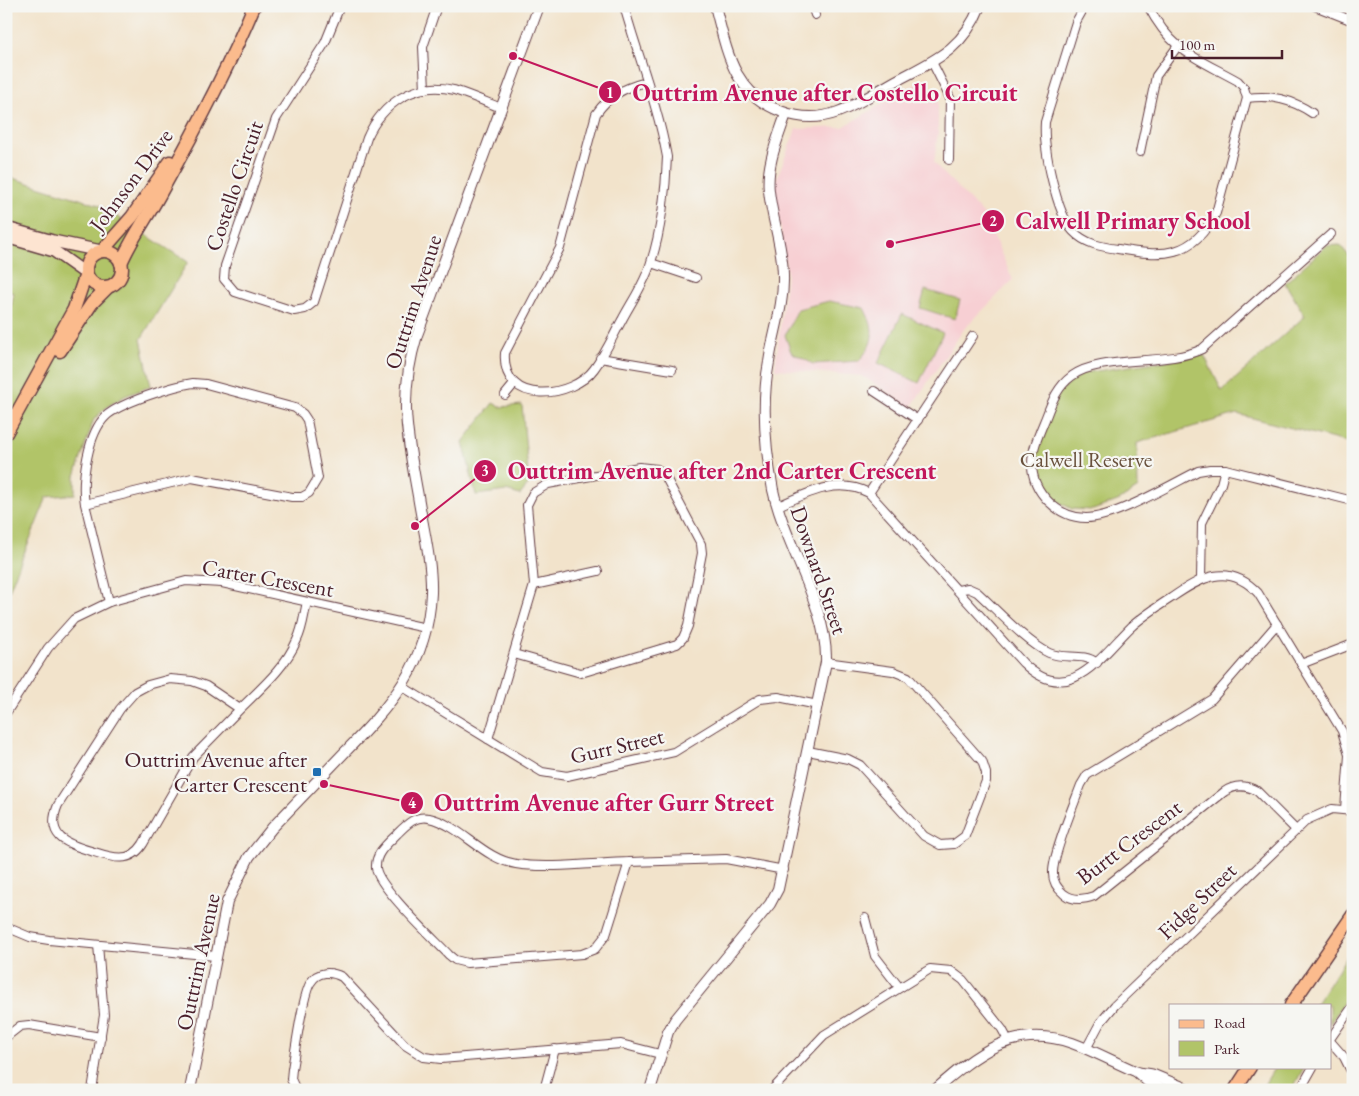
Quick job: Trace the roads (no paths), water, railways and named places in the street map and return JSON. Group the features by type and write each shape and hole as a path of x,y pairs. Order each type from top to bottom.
{"main road":[{"name":"Johnson Drive","path":"121,263 127,247 161,193 224,74 254,6"},
{"name":"Johnson Drive","path":"102,251 132,217 191,134"},
{"path":"6,228 54,242 112,253 121,263 121,276 115,284 108,287 92,303 32,386"},
{"path":"6,238 54,251 86,273 93,284 108,287"},
{"path":"6,433 74,309 89,258 102,251"},
{"path":"1292,1004 1353,915"},
{"path":"1235,1090 1249,1068"}],"street":[{"name":"Costello Circuit","path":"340,6 325,43 276,119 225,266 224,280 230,288 239,294 294,311 305,309 312,305 318,296 373,124 392,102 405,95 426,89 453,90 501,108"},
{"path":"426,89 423,47 437,6"},
{"name":"Outtrim Avenue","path":"190,1090 215,956 227,902 236,879 252,852 272,828 384,713 403,687 417,658 426,628 431,591 430,566 406,423 407,372 416,335 539,6"},
{"path":"624,6 646,82 667,158 651,263 590,374 570,387 538,393 523,390 514,384 507,372 505,353 560,248 596,114 603,104 617,92 646,82"},
{"path":"714,6 737,74 757,99 786,114 814,117 840,111 932,62 952,49 964,37 980,6"},
{"path":"812,6 815,15"},
{"path":"1084,6 1076,22 1045,122 1044,133 1060,211 1069,227 1084,241 1096,246 1152,255 1174,252 1194,242 1209,226 1216,213 1247,98 1244,88 1238,80 1177,47 1159,26 1148,6"},
{"path":"1314,6 1353,21"},
{"path":"1140,152 1156,76 1177,47"},
{"path":"932,62 950,98 949,160"},
{"path":"1247,98 1264,96 1281,98 1298,104 1312,113"},
{"name":"Downard Street","path":"650,1090 660,1054 675,1020 770,904 778,888 784,870 826,662 827,648 823,626 778,506 767,450 764,406 768,364 784,278 768,176 786,114"},
{"path":"1330,234 1202,349 1183,356 1090,368 1072,376 1054,395 1036,444 1032,464 1036,484 1048,501 1064,513 1084,518 1111,513 1198,471 1210,469 1225,469 1353,501"},
{"path":"651,263 696,278"},
{"path":"869,493 973,336"},
{"path":"600,358 672,370"},
{"path":"85,504 192,478 292,497 302,497 312,491 318,478 307,420 295,408 206,384 187,384 118,407 101,421 95,433 83,475 82,487 85,504 109,602"},
{"path":"504,395 514,384"},
{"path":"874,391 918,420"},
{"path":"488,739 534,585 527,505 533,493 548,484 639,466 657,469 669,481 701,544 702,557 688,626 683,638 677,644 581,673 514,654"},
{"path":"1201,579 1202,523 1221,484 1225,469"},
{"path":"778,506 835,485 853,486 869,493 1023,663 1038,674 1057,680 1070,679 1082,675 1097,663 1142,617 1201,579 1219,575 1244,581 1258,593 1347,743 1349,755 1349,810"},
{"path":"534,585 598,571"},
{"name":"Carter Crescent","path":"6,713 60,632 91,609 168,585 195,581 222,583 426,628"},
{"path":"958,590 968,588 977,592 1046,652 1065,657 1085,656 1097,663"},
{"path":"240,709 206,686 185,680 162,680 135,692 120,709 58,805 54,823 58,835 69,844 111,858 121,859 134,854 143,844 192,757 279,671 289,656 300,631 307,602"},
{"name":"Burtt Crescent","path":"1277,624 1212,699 1087,775 1081,785 1054,864 1053,878 1059,890 1071,898 1085,899 1094,896 1224,792 1236,786 1249,787 1257,791 1296,830"},
{"path":"1301,664 1353,644"},
{"path":"808,751 848,760 860,765 924,836 940,845 954,844 965,836 986,781 986,773 982,761 908,677 893,670 826,662"},
{"name":"Gurr Street","path":"403,687 542,772 567,776 674,752 760,699 778,697 818,705"},
{"name":"Fidge Street","path":"1086,1049 1109,1010 1296,830 1318,813 1349,810"},
{"path":"629,862 606,935 595,949 582,954 471,963 459,962 449,955 384,885 376,868 377,859 384,847 408,823 426,817 439,821 497,857 515,864 726,859 784,870"},
{"path":"865,918 875,956 899,987"},
{"path":"6,926 30,937 215,956"},
{"path":"92,1090 105,999 98,945"},
{"path":"772,1090 815,1042 930,969 951,971 963,980 1002,1029 1008,1040"},
{"path":"296,1090 291,1079 292,1069 308,987 317,976 324,973 342,977 406,1045 424,1057 441,1059 620,1044 660,1054"},
{"path":"1332,1037 1353,1006"},
{"path":"6,1038 20,1026 29,1025 101,1036"},
{"path":"935,1090 972,1058 1008,1040 1047,1038 1065,1041 1138,1072 1153,1075 1190,1090"},
{"path":"1332,1042 1344,1057 1353,1075"},
{"path":"544,1090 555,1049"},
{"path":"1300,1090 1312,1068"},
{"path":"1138,1072 1148,1081 1164,1090"}],"place":[{"name":"Outtrim Avenue after Costello Circuit","path":"513,56"},
{"name":"Calwell Primary School","path":"890,244"},
{"name":"Outtrim Avenue after 2nd Carter Crescent","path":"415,526"},
{"name":"Outtrim Avenue after Carter Crescent","path":"317,772"},
{"name":"Outtrim Avenue after Gurr Street","path":"324,784"}],"park label":[{"name":"Calwell Reserve","path":"1086,459"}]}
